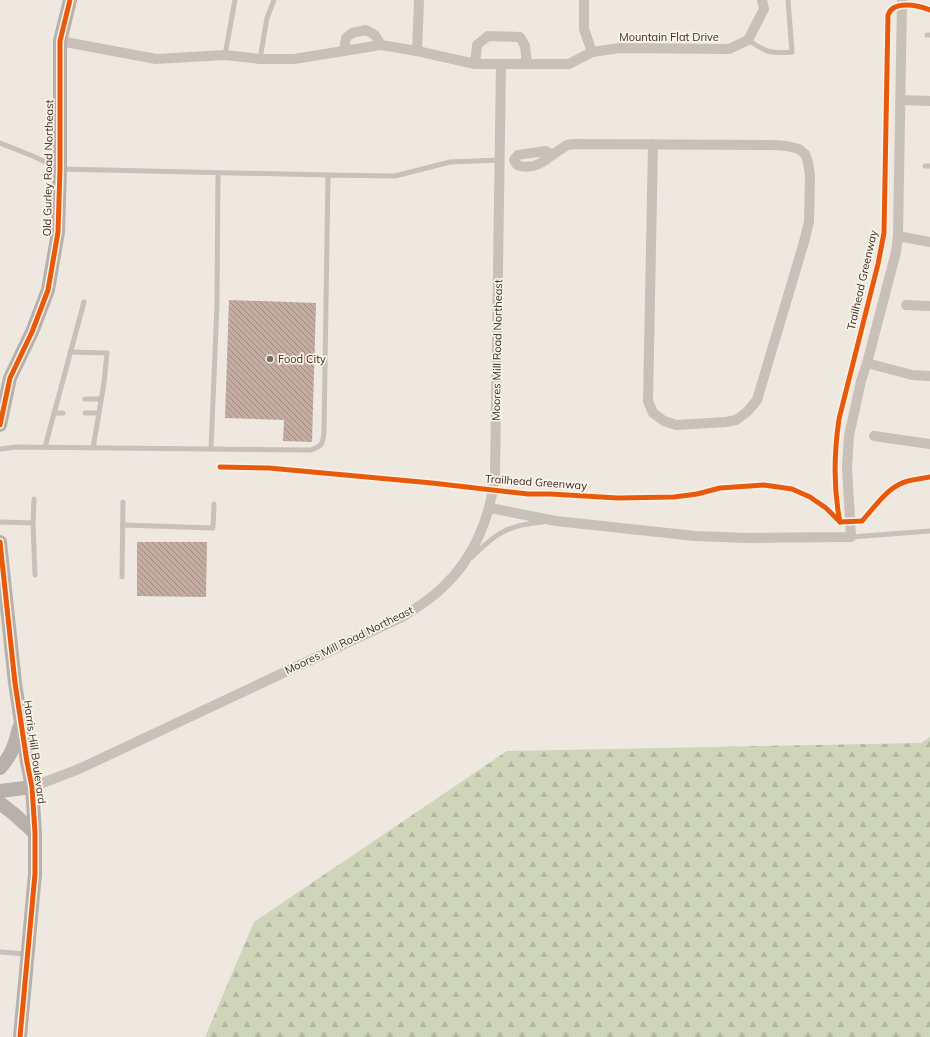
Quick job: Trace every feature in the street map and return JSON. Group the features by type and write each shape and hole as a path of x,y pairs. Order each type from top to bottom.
{"street":[{"name":"Old Gurley Road Northeast","path":"0,425 10,378 32,332 48,290 58,232 60,169 60,41 70,0"},
{"path":"417,51 419,0"},
{"path":"584,0 584,29 592,52"},
{"path":"748,40 764,9 762,0"},
{"path":"490,508 556,521 695,536 748,538 851,537 847,467 849,436 861,381 896,252 898,236 902,0"},
{"path":"344,51 346,38 352,33 366,30 375,35 381,45"},
{"path":"475,64 477,45 488,36 520,37 525,46 527,64"},
{"name":"Mountain Flat Drive","path":"60,41 156,59 225,55 260,59 294,59 381,45 417,51 475,64 569,64 592,52 620,48 729,49 748,40"},
{"name":"Moores Mill Road Northeast","path":"0,791 32,786 80,769 402,617 442,589 464,565 481,531 490,508 494,486 501,64"},
{"path":"901,100 930,101"},
{"path":"499,160 514,160 517,165 522,167 532,166 543,163 567,145 575,144 653,144 787,146 799,149 805,154 810,176 809,222 804,242 757,400 747,412 736,420 676,425 664,421 653,413 648,401 653,144"},
{"path":"898,236 930,242"},
{"path":"906,305 930,306"},
{"path":"867,363 912,375 930,376"},
{"path":"874,436 930,444"},
{"name":"Harris Hill Boulevard","path":"0,542 14,675 32,786 36,834 35,874 20,1037"},
{"path":"0,768 8,759 14,747 21,722"},
{"path":"0,803 36,834"}],"lane":[{"path":"225,55 235,0"},
{"path":"260,59 267,18 274,0"},
{"path":"748,40 761,49 775,54 792,52 788,0"},
{"path":"0,143 60,169 395,176 450,162 499,160"},
{"path":"211,449 217,304 218,172"},
{"path":"0,449 17,447 45,447 311,450 318,447 323,442 328,175"},
{"path":"45,447 54,413 60,399 70,352 84,302"},
{"path":"70,352 107,354 93,448"},
{"path":"85,399 101,399"},
{"path":"54,413 63,413"},
{"path":"86,413 99,413"},
{"path":"34,499 33,523 36,575"},
{"path":"122,577 124,502"},
{"path":"123,525 213,528 214,504"},
{"path":"464,565 489,540 500,533 526,523 556,521"},
{"path":"0,522 33,523"},
{"path":"851,537 930,531"},
{"path":"0,952 28,954"}],"green space":[{"path":"930,737 930,1037 205,1037 254,922 507,751 921,743"}],"building":[{"path":"229,300 316,303 312,442 283,441 284,420 225,418"},
{"path":"137,542 207,542 206,597 137,596"}],"cycle path":[{"path":"0,425 10,378 32,332 48,290 58,232 60,169 60,41 70,0"},
{"name":"Trailhead Greenway","path":"930,10 913,5 906,5 895,7 888,15 884,233 878,264 839,419 836,445 835,483 840,522 862,521 884,496 895,487 907,481 930,477"},
{"name":"Trailhead Greenway","path":"220,467 269,468 432,483 528,494 618,498 674,497 697,494 720,488 764,485 792,489 810,497 826,508 840,522"},
{"path":"0,542 15,683 32,787 35,833 35,874 20,1037"}],"place":[{"name":"Food City","path":"270,359"}]}
